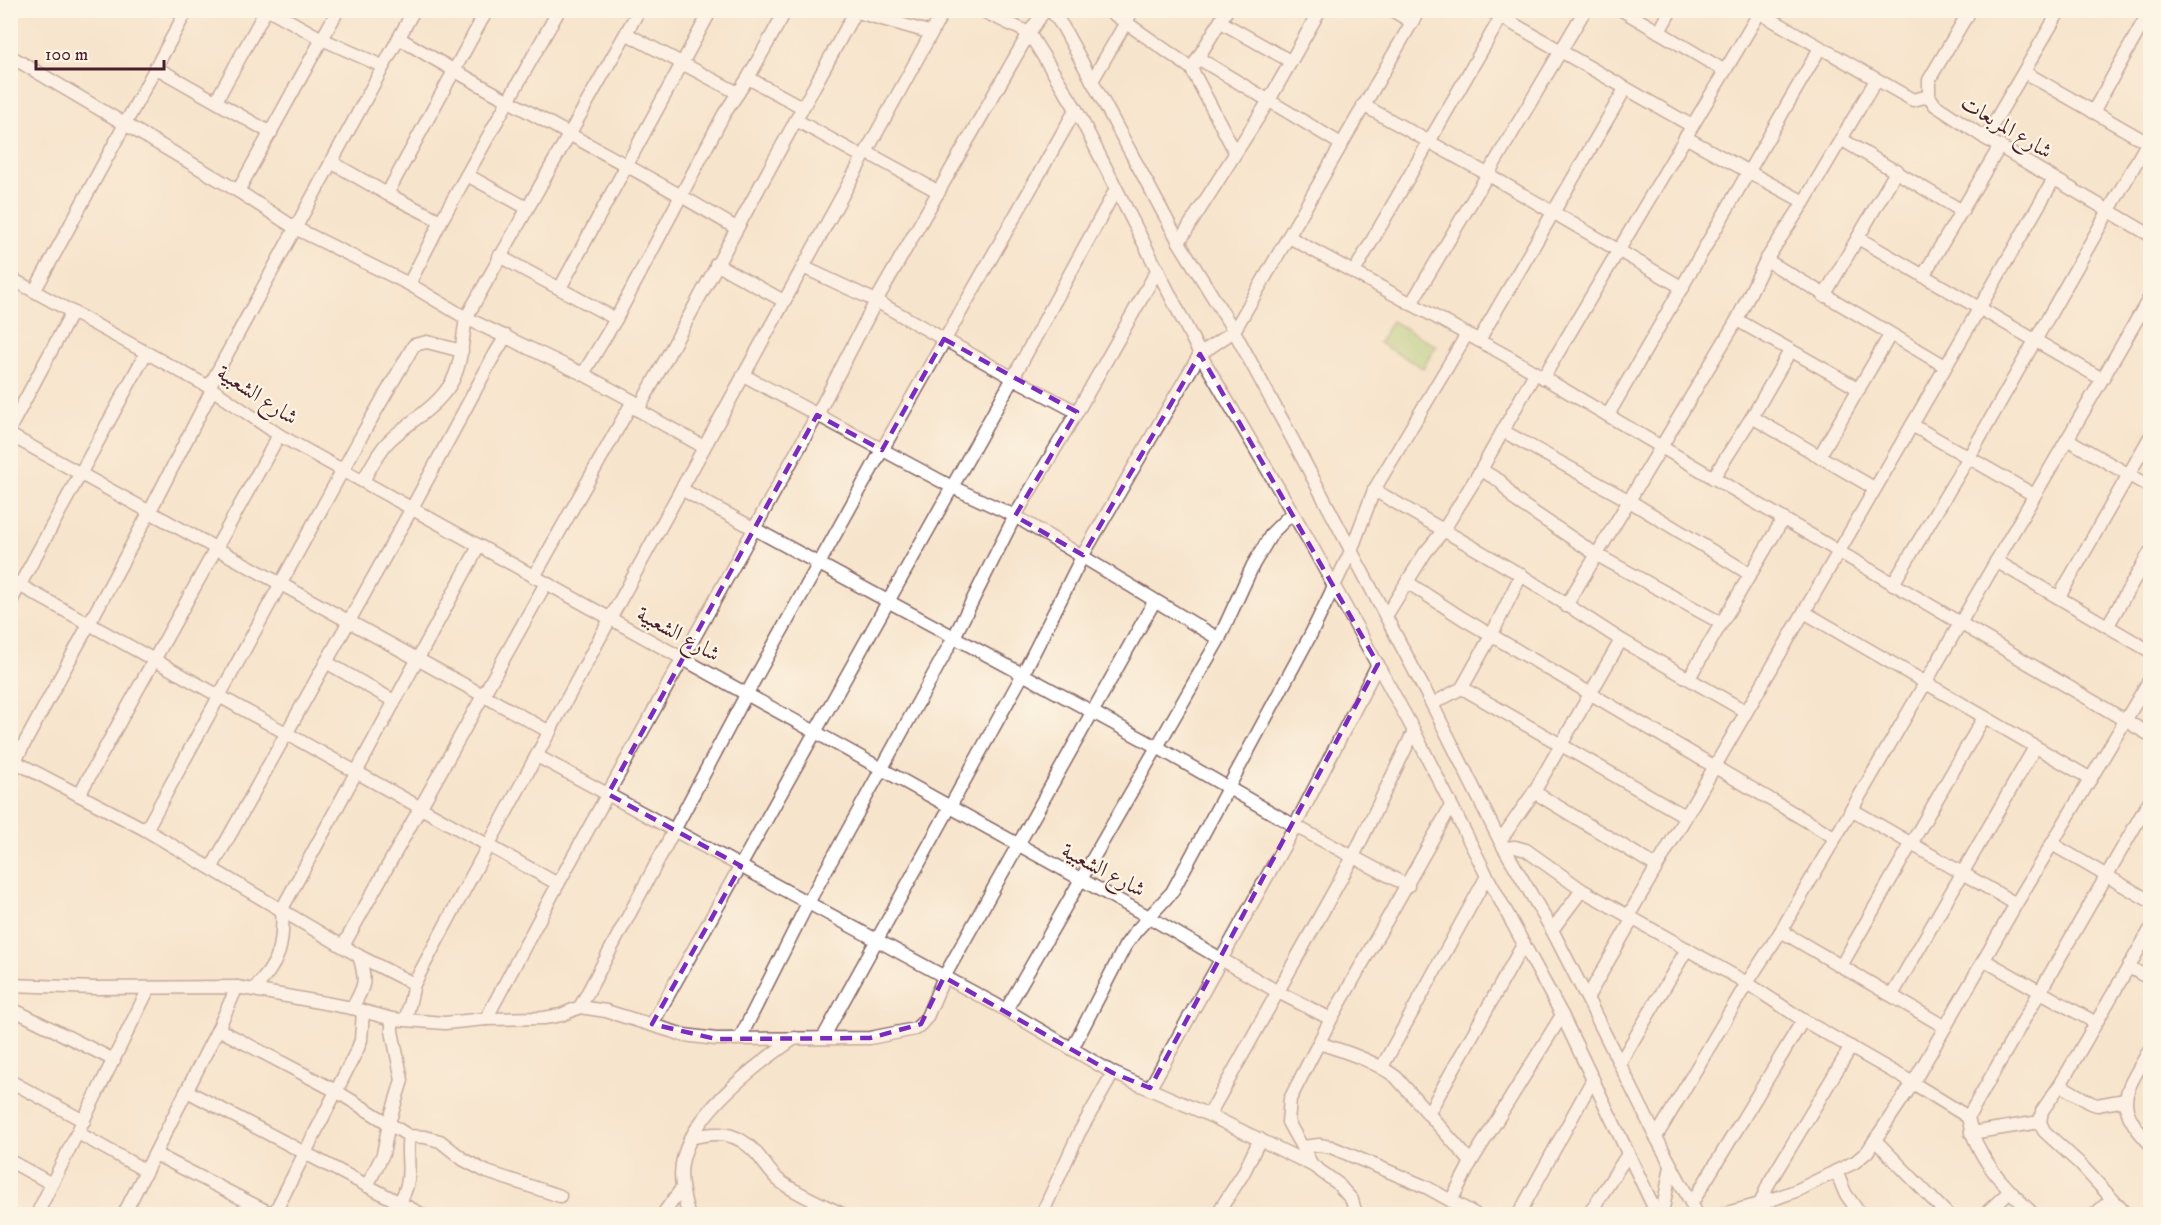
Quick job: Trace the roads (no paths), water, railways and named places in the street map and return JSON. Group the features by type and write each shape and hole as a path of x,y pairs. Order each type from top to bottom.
{"street":[{"path":"35,290 186,10"},
{"path":"216,102 268,10 322,39 382,66"},
{"path":"238,191 338,10"},
{"path":"414,10 295,228 150,511 13,760 146,830 359,956 414,984"},
{"path":"387,194 485,14 469,10"},
{"path":"409,284 466,175 559,10"},
{"path":"363,481 381,450 435,404 450,385 462,351 465,318 639,10"},
{"path":"560,288 711,10"},
{"path":"583,374 616,319 724,114 748,78 786,10"},
{"path":"406,1019 414,984 743,375 945,10"},
{"path":"981,10 1029,33 1076,110 1200,354 1334,585 1414,731 1487,876 1562,1015 1657,1215"},
{"path":"486,1019 817,415 876,301 1029,33 1045,10"},
{"path":"1051,10 1063,27 1179,242 1234,331 1432,704 1502,845 1552,930 1697,1215"},
{"path":"1108,10 1194,63 1341,144"},
{"path":"1092,81 1133,10"},
{"path":"1194,63 1227,10"},
{"path":"1179,242 1268,102 1320,10"},
{"path":"823,1038 1023,674 1083,555 1200,354 1234,331 1415,16 1392,10"},
{"path":"1488,10 1503,14 1561,52 1692,126"},
{"path":"1411,304 1585,10"},
{"path":"1622,10 1725,71"},
{"path":"1659,32 1671,10"},
{"path":"1985,138 2060,10"},
{"path":"534,577 716,264 854,11 932,33"},
{"path":"2092,112 2149,11"},
{"path":"1386,616 1425,553 1443,531 1503,431 1618,251 1760,12 1913,100 1929,96"},
{"name":"شارع المربعات","path":"1964,13 1929,81 1929,96 1935,105 1985,138 2151,235"},
{"path":"1354,272 1503,14"},
{"path":"1221,22 1290,61"},
{"path":"627,34 738,93"},
{"path":"399,38 455,72 681,195 736,228"},
{"path":"1608,415 1820,48"},
{"path":"10,56 238,191 295,228 409,284 465,318 583,374 704,447"},
{"path":"1194,63 1235,152"},
{"path":"155,68 271,133"},
{"path":"1893,584 1969,457 2149,141 2092,112 2024,72"},
{"path":"748,78 802,107"},
{"path":"1566,606 1737,320 1766,260 1804,202 1876,80"},
{"path":"1479,340 1625,89"},
{"path":"1363,105 1430,141 1683,288"},
{"path":"580,1007 746,695 944,339 1076,110"},
{"path":"796,120 939,192"},
{"path":"1685,137 1804,202"},
{"path":"1841,139 1897,170 1962,211"},
{"path":"1923,276 2000,146"},
{"path":"331,162 441,221"},
{"path":"1824,296 1897,170"},
{"path":"466,175 526,208"},
{"path":"1587,998 1656,866 2054,179"},
{"path":"652,1024 1116,189"},
{"path":"1289,237 1479,340 2151,735"},
{"path":"1858,238 2102,379"},
{"path":"499,256 616,319"},
{"path":"1766,260 1946,366"},
{"path":"716,264 784,301"},
{"path":"803,267 876,301 1077,412"},
{"path":"740,1038 808,903 954,637 1015,516 1158,268"},
{"name":"شارع الشعبية","path":"10,278 211,388 279,435 1080,881 1149,917 1278,992 1331,1019"},
{"path":"1656,1137 1747,983 1781,931 2102,379 2146,316 2151,297"},
{"path":"10,428 72,312"},
{"path":"1737,320 1859,388"},
{"path":"1072,1049 1125,946 1172,892 1311,634 1351,551 1374,490 1467,334"},
{"path":"1819,457 1890,335"},
{"path":"212,867 506,336"},
{"path":"146,830 280,583 414,345 428,342 462,351"},
{"path":"1713,478 1790,351"},
{"path":"10,603 15,583 82,474 146,353"},
{"path":"743,375 952,487 1015,516 1083,555 1154,602 1219,639"},
{"path":"1752,417 1874,488"},
{"path":"1912,424 2034,495"},
{"path":"1503,431 1628,500 1750,574"},
{"path":"10,435 550,732"},
{"path":"79,795 279,435"},
{"path":"2059,597 2151,437"},
{"path":"2067,439 2151,487"},
{"path":"1481,470 1500,481 1515,500 1598,555 1721,623"},
{"path":"681,489 1408,886"},
{"path":"1374,490 1521,575 1566,606 1745,711"},
{"path":"1006,1010 1219,639 1252,565 1272,533 1292,513"},
{"path":"1689,678 1783,519"},
{"path":"254,989 271,970 280,952 283,927 282,909 479,546"},
{"path":"2108,625 2151,552"},
{"path":"1996,561 2151,651"},
{"path":"1432,704 1462,687 1492,634 1521,575"},
{"path":"1407,582 1462,618 1834,837"},
{"path":"15,583 558,884"},
{"path":"343,946 546,583"},
{"path":"10,985 96,988 237,987 392,1019 445,1023 486,1019 544,1018 561,1015 580,1007 606,1011 684,1035 716,1040 796,1037 870,1038 915,1029 927,1017 944,977 1154,602"},
{"path":"1804,612 2091,779"},
{"path":"1502,845 1622,640"},
{"path":"326,662 394,701"},
{"path":"1150,1088 1295,826 1378,664"},
{"path":"1723,1215 1798,1190 1855,1162 1875,1140 1913,1083 2016,904 2151,679"},
{"path":"1462,687 1685,816"},
{"path":"1841,966 1984,717"},
{"path":"1209,1115 1353,857 1414,731"},
{"path":"1892,995 2035,747"},
{"path":"537,756 1006,1010 1113,1073 1209,1115 1312,1165 1336,1183 1352,1200 1356,1215"},
{"path":"1534,792 1656,866"},
{"path":"2032,1215 1981,1154 1971,1133 1968,1117 2151,800"},
{"path":"1312,1165 1288,1122 1290,1100 1331,1019 1408,886 1451,806"},
{"path":"1851,808 2016,904"},
{"path":"2052,844 2151,902"},
{"path":"1502,845 1526,850 1582,890 1747,983 1803,1020 1968,1117"},
{"path":"1382,1067 1487,876"},
{"path":"1552,930 1582,890"},
{"path":"2126,1215 2079,1163 2044,1131 2040,1122 2042,1111 2060,1085 2151,930"},
{"path":"1781,931 1945,1027"},
{"path":"1428,1114 1524,943"},
{"path":"1620,1063 1687,949"},
{"path":"155,1154 273,1215 361,1040 357,1010 365,979 359,956"},
{"path":"1984,960 2096,1023"},
{"path":"2129,967 2151,979"},
{"path":"124,1215 237,987"},
{"path":"37,1215 149,988"},
{"path":"10,1008 114,1060"},
{"path":"1451,1201 1471,1162 1562,1015"},
{"path":"367,1186 383,1154 389,1123 402,1080 392,1019"},
{"path":"1692,1203 1803,1020"},
{"path":"218,1029 336,1091 409,1136 440,1141 465,1160 487,1172 560,1196"},
{"path":"687,1215 682,1188 682,1161 690,1138 713,1108 750,1071 796,1037"},
{"path":"1319,1043 1382,1067 1396,1077 1471,1162"},
{"path":"1760,1204 1769,1183 1851,1047"},
{"path":"2151,1050 2128,1088 2125,1100 2127,1112 2140,1133 2151,1144"},
{"path":"1042,1215 1079,1133 1113,1073"},
{"path":"1519,1215 1593,1079"},
{"path":"10,1081 84,1121"},
{"path":"2060,1085 2097,1105 2125,1100"},
{"path":"187,1091 421,1215"},
{"path":"1971,1133 2040,1122"},
{"path":"78,1133 146,1171"},
{"path":"690,1138 711,1133 726,1134 742,1140 757,1153 779,1181 842,1215"},
{"path":"393,1215 408,1180 409,1136"},
{"path":"1217,1215 1243,1174 1260,1140"},
{"path":"1875,1140 1947,1215"},
{"path":"1302,1147 1319,1145 1330,1147 1426,1187 1475,1215"},
{"path":"1589,1215 1628,1154"},
{"path":"10,1161 52,1184"},
{"path":"1662,1215 1671,1166"},
{"path":"1836,1171 1845,1193 1860,1215"},
{"path":"663,1215 682,1188"},
{"path":"1985,1215 2010,1191"},
{"path":"2095,1215 2112,1199"},
{"path":"1760,1204 1769,1215"}]}
